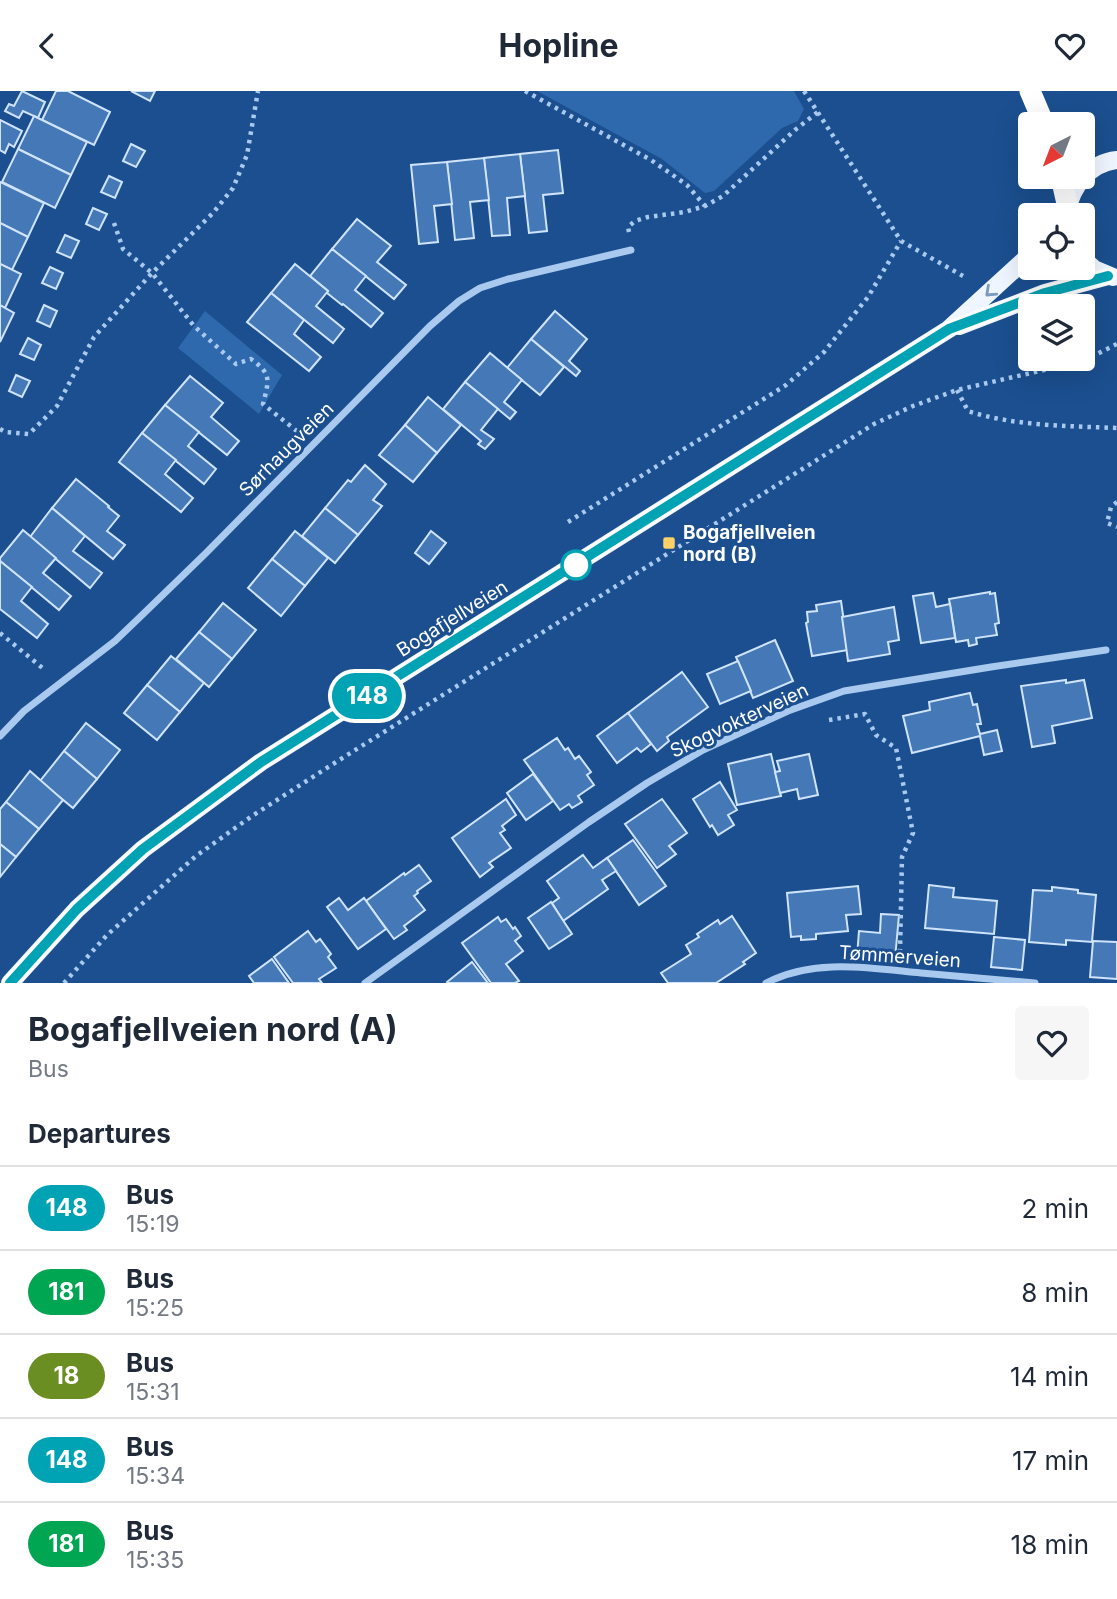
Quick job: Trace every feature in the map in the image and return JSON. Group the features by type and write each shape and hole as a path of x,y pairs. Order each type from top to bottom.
{"highway":[{"path":"1030,91 1039,112"}],"main road":[{"path":"1070,203 1073,192 1083,178 1096,167 1117,160"},
{"name":"Bogafjellveien","path":"10,983 77,909 143,849 261,762 949,329 1018,266"},
{"path":"1095,269 1113,277"},
{"name":"Bogafjellveien","path":"949,329 1045,293 1113,277"}],"street":[{"name":"Sørhaugveien","path":"0,736 24,711 115,641 206,553 430,326 459,301 481,288 508,279 631,250"},
{"name":"Skogvokterveien","path":"365,983 647,783 703,750 776,716 844,691 1106,650"},
{"name":"Tømmerveien","path":"766,983 781,975 818,967 855,967 1035,983"}],"path":[{"path":"0,429 5,432 29,434 57,406 94,337 152,273 213,213 233,188 247,155 258,91"},
{"path":"525,91 651,160 687,185 705,206"},
{"path":"804,91 901,241 963,276"},
{"path":"631,250 628,227 635,221 685,212 705,206 723,196 818,112"},
{"path":"114,223 123,249 152,273 194,326 236,364 251,359 264,368 268,381 263,404 313,444"},
{"path":"568,522 786,385 805,369 824,352 868,297 901,241"},
{"path":"1095,354 1117,344"},
{"path":"64,983 107,935 196,856 332,764 874,424 957,390 1036,371"},
{"path":"957,390 968,411 988,418 1063,426 1117,428"},
{"path":"1117,502 1111,507 1107,523 1117,527"},
{"path":"0,633 60,683"},
{"path":"828,720 866,714 876,735 896,747 913,833 902,857 899,971"}],"shaded area":[{"path":"537,91 794,91 804,109 798,121 782,128 714,191 705,193 662,159"},
{"path":"205,311 282,375 259,414 178,348"}],"building":[{"path":"22,91 45,102 38,118 23,111 19,118 5,111 9,104 14,106"},
{"path":"56,91 68,91 110,112 94,145 42,120"},
{"path":"131,91 155,91 150,101"},
{"path":"34,116 87,142 71,175 18,149"},
{"path":"0,120 22,131 14,147 9,144 5,153 0,150"},
{"path":"131,144 145,151 136,167 123,161"},
{"path":"18,149 71,175 55,208 2,182"},
{"path":"558,150 563,193 543,195 547,231 529,233 520,154"},
{"path":"520,154 525,196 507,198 510,235 492,236 484,158"},
{"path":"484,158 489,200 470,202 474,238 455,240 447,162"},
{"path":"447,162 452,204 434,206 438,242 419,244 411,165"},
{"path":"109,176 122,182 115,198 101,192"},
{"path":"0,182 44,203 28,237 0,223"},
{"path":"93,208 107,214 99,230 86,224"},
{"path":"357,219 391,246 377,262 406,285 394,299 332,249"},
{"path":"0,223 28,237 12,270 0,264"},
{"path":"65,235 79,241 71,258 57,252"},
{"path":"332,249 366,276 355,290 383,313 371,327 327,293 328,291 310,276"},
{"path":"0,264 21,274 5,308 0,305"},
{"path":"295,264 328,291 316,306 344,329 333,343 271,293"},
{"path":"50,267 63,273 56,289 42,283"},
{"path":"271,293 304,320 294,334 321,357 309,371 247,322"},
{"path":"0,305 14,313 0,342"},
{"path":"44,305 57,311 50,327 37,321"},
{"path":"555,311 587,339 569,361 580,371 576,376 531,339"},
{"path":"28,338 41,345 34,360 20,354"},
{"path":"531,339 564,367 540,395 507,368"},
{"path":"490,353 522,380 504,402 516,412 510,419 465,382"},
{"path":"16,375 30,381 22,397 9,391"},
{"path":"190,376 223,403 211,417 239,441 227,455 165,405"},
{"path":"465,382 498,409 481,430 494,439 485,449 478,444 481,441 443,409"},
{"path":"428,397 461,425 437,453 405,425"},
{"path":"165,405 199,432 188,446 216,469 204,484 142,433"},
{"path":"405,425 437,453 413,482 379,455"},
{"path":"142,433 176,460 165,474 193,498 181,512 119,462"},
{"path":"365,465 386,484 373,500 382,506 358,535 325,508 348,480 351,482"},
{"path":"76,479 119,516 107,531 125,545 113,559 52,508"},
{"path":"52,508 85,536 73,551 102,573 90,588 30,537"},
{"path":"325,508 358,535 335,563 302,536"},
{"path":"23,530 56,558 43,573 71,596 59,610 0,561"},
{"path":"295,531 328,558 305,586 272,559"},
{"path":"431,531 446,543 429,564 415,553"},
{"path":"272,559 305,586 281,616 248,588"},
{"path":"0,561 32,587 21,601 48,624 37,638 0,609"},
{"path":"933,593 936,607 950,604 955,638 921,643 913,596"},
{"path":"995,593 999,623 995,624 997,635 976,638 977,644 969,646 968,640 956,642 949,599"},
{"path":"841,601 848,650 812,656 806,623 807,612 817,611 816,605"},
{"path":"223,603 256,630 232,659 199,632"},
{"path":"894,607 899,640 888,642 890,654 848,661 842,617"},
{"path":"199,632 232,659 209,687 176,659"},
{"path":"775,640 793,681 753,698 736,657"},
{"path":"171,656 204,683 180,712 147,685"},
{"path":"738,661 751,691 720,704 707,674"},
{"path":"682,672 708,707 667,737 669,741 657,751 628,713"},
{"path":"1066,680 1066,683 1084,680 1092,718 1052,726 1055,743 1032,747 1021,686"},
{"path":"147,685 180,712 157,740 124,713"},
{"path":"970,693 973,705 977,704 980,734 997,730 1002,751 984,755 980,736 912,753 903,716 930,710 929,702"},
{"path":"628,713 651,744 641,752 637,748 617,763 597,736"},
{"path":"86,723 120,750 97,779 64,751"},
{"path":"557,738 575,759 579,756 591,772 587,775 594,785 578,796 582,802 572,808 569,804 560,810 524,760"},
{"path":"64,751 97,779 73,808 40,781"},
{"path":"771,754 781,796 737,805 728,764"},
{"path":"809,754 818,795 799,799 797,789 780,793 775,772 780,771 777,761"},
{"path":"30,771 63,800 39,829 6,802"},
{"path":"533,774 553,801 526,820 507,793"},
{"path":"720,782 737,810 728,815 734,825 718,835 693,799"},
{"path":"506,799 516,815 502,826 505,830 500,833 511,848 489,863 493,867 480,877 452,838"},
{"path":"662,799 687,833 669,846 676,854 657,868 625,824"},
{"path":"6,802 39,829 16,857 0,844 0,809"},
{"path":"633,840 666,886 639,905 607,858"},
{"path":"0,844 16,857 0,877"},
{"path":"583,855 593,868 607,858 616,871 602,880 608,889 563,921 552,903 559,898 547,881"},
{"path":"419,865 431,881 414,896 425,910 404,926 407,930 394,939 366,901"},
{"path":"929,885 954,888 953,897 997,901 994,934 925,928"},
{"path":"858,886 861,914 846,915 848,931 816,934 816,939 801,940 801,936 791,937 787,893"},
{"path":"1052,887 1096,895 1092,942 1066,940 1066,945 1029,942 1033,890 1052,891"},
{"path":"339,898 348,910 364,898 386,929 358,949 327,907"},
{"path":"551,902 572,934 549,949 528,918"},
{"path":"881,914 899,915 895,959 857,956 859,931 880,933"},
{"path":"732,916 756,953 743,962 745,964 716,983 668,983 661,973 691,954 686,945 718,920 720,924"},
{"path":"498,917 501,922 506,919 521,936 515,941 523,951 506,964 519,981 515,983 491,983 462,943"},
{"path":"308,931 316,942 320,939 331,954 328,957 336,968 319,979 322,983 293,983 274,957"},
{"path":"994,937 1025,940 1022,970 991,967"},
{"path":"1093,941 1117,942 1117,979 1090,977"},
{"path":"272,959 289,983 254,983 249,976"},
{"path":"472,962 488,983 447,982"}],"bus line":[{"name":"148","path":"10,983 77,909 143,849 261,762 949,329 1045,293 1108,276"}],"place":[{"name":"Bogafjellveien nord (B)","path":"669,543"}]}
